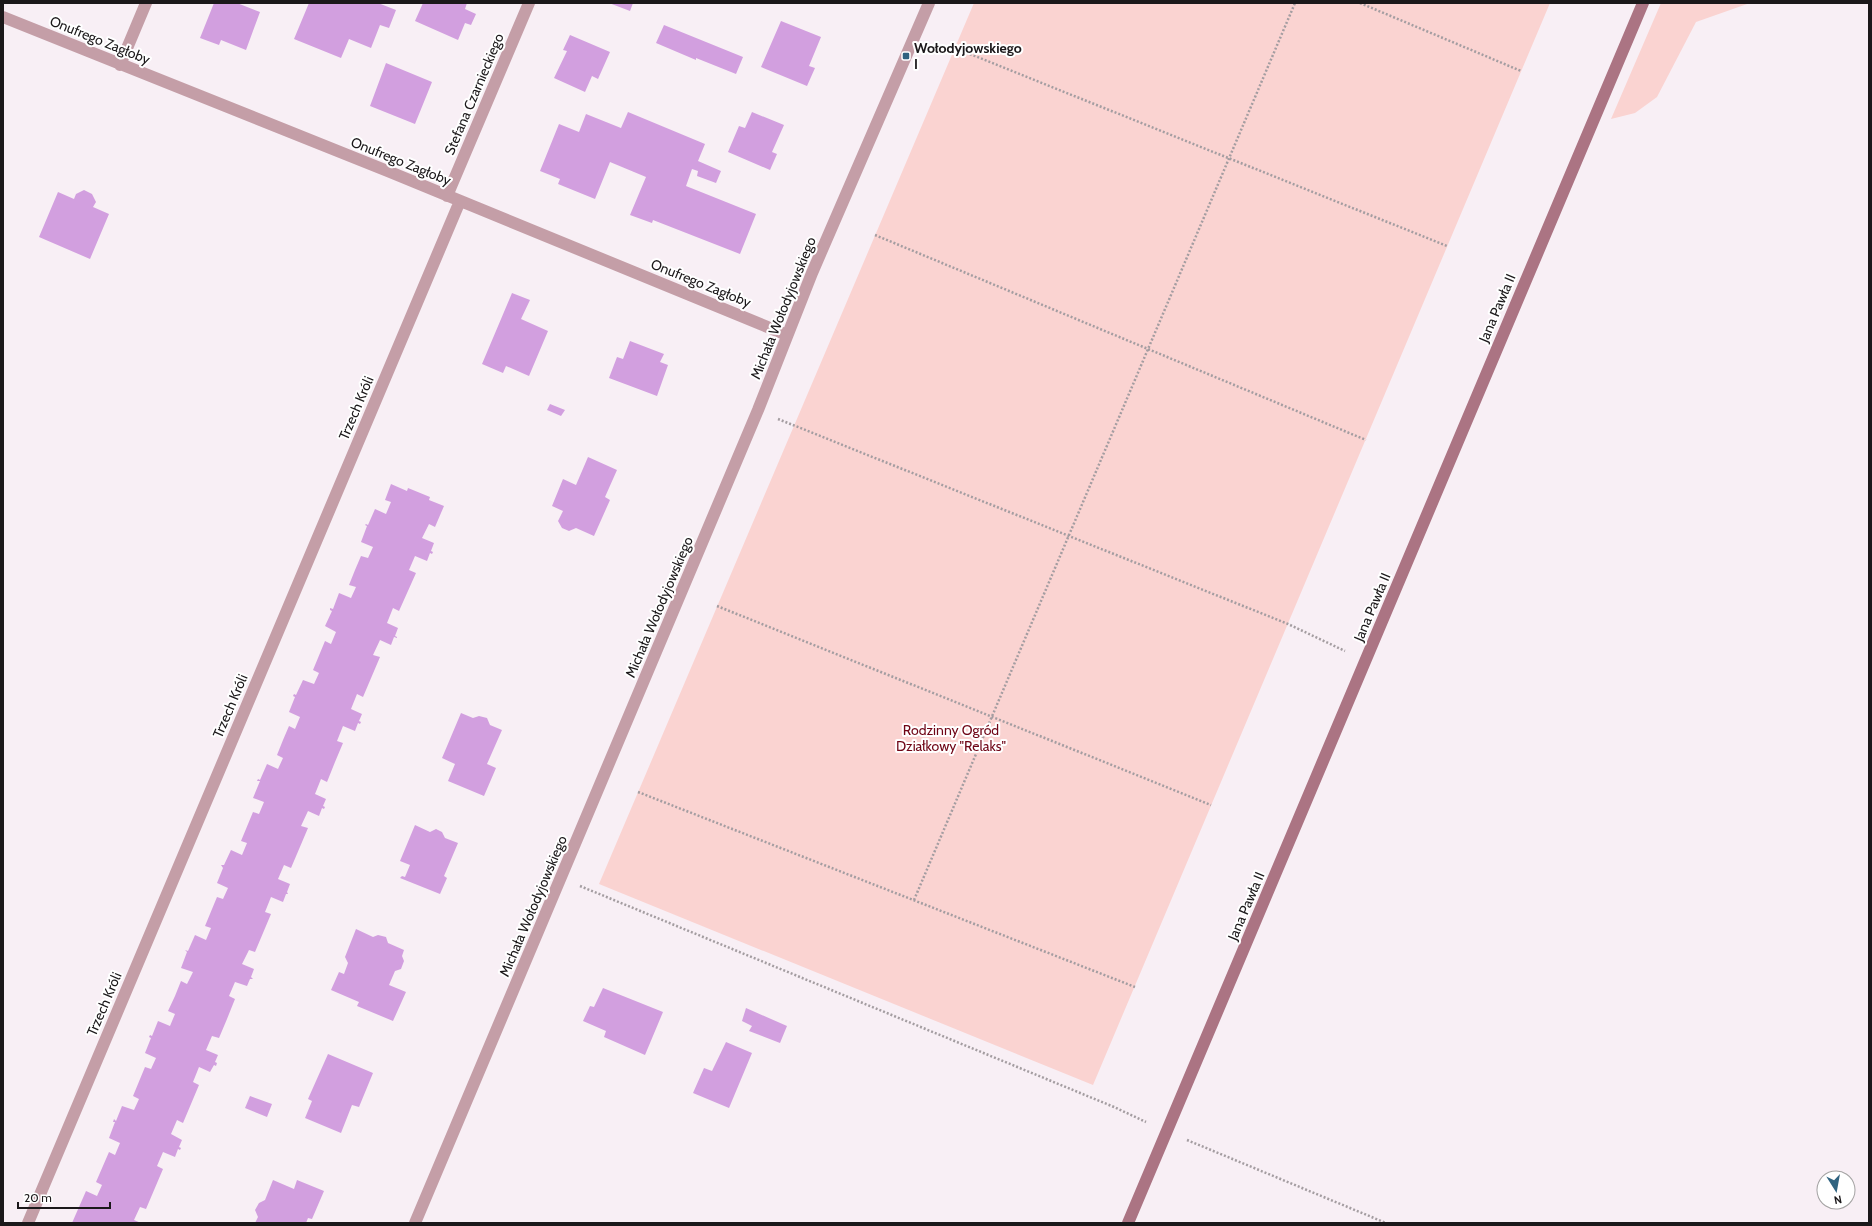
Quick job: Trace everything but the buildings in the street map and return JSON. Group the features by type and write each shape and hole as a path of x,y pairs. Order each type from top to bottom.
{"main road":[{"name":"Jana Pawła II","path":"1128,1223 1643,3"}],"street":[{"path":"120,65 146,3"},
{"name":"Stefana Czarnieckiego","path":"448,196 529,3"},
{"name":"Michała Wołodyjowskiego","path":"415,1223 755,417 787,335 929,3"},
{"name":"Onufrego Zagłoby","path":"3,17 448,196 787,335"},
{"name":"Trzech Króli","path":"28,1223 460,201"}],"path":[{"path":"914,900 1295,3"},
{"path":"1360,3 1521,71"},
{"path":"955,48 1447,246"},
{"path":"875,235 1366,440"},
{"path":"794,426 1288,624 1365,661"},
{"path":"717,606 1211,805"},
{"path":"638,792 1135,987"},
{"path":"562,876 582,887 1114,1107 1167,1132 1386,1223"}],"green space":[{"name":"Rodzinny Ogród Działkowy \"Relaks\"","path":"974,3 1550,3 1093,1085 599,884"},
{"path":"1661,3 1750,3 1696,22 1657,97 1635,113 1611,119"}],"place":[{"name":"Wołodyjowskiego I","path":"906,56"}]}
